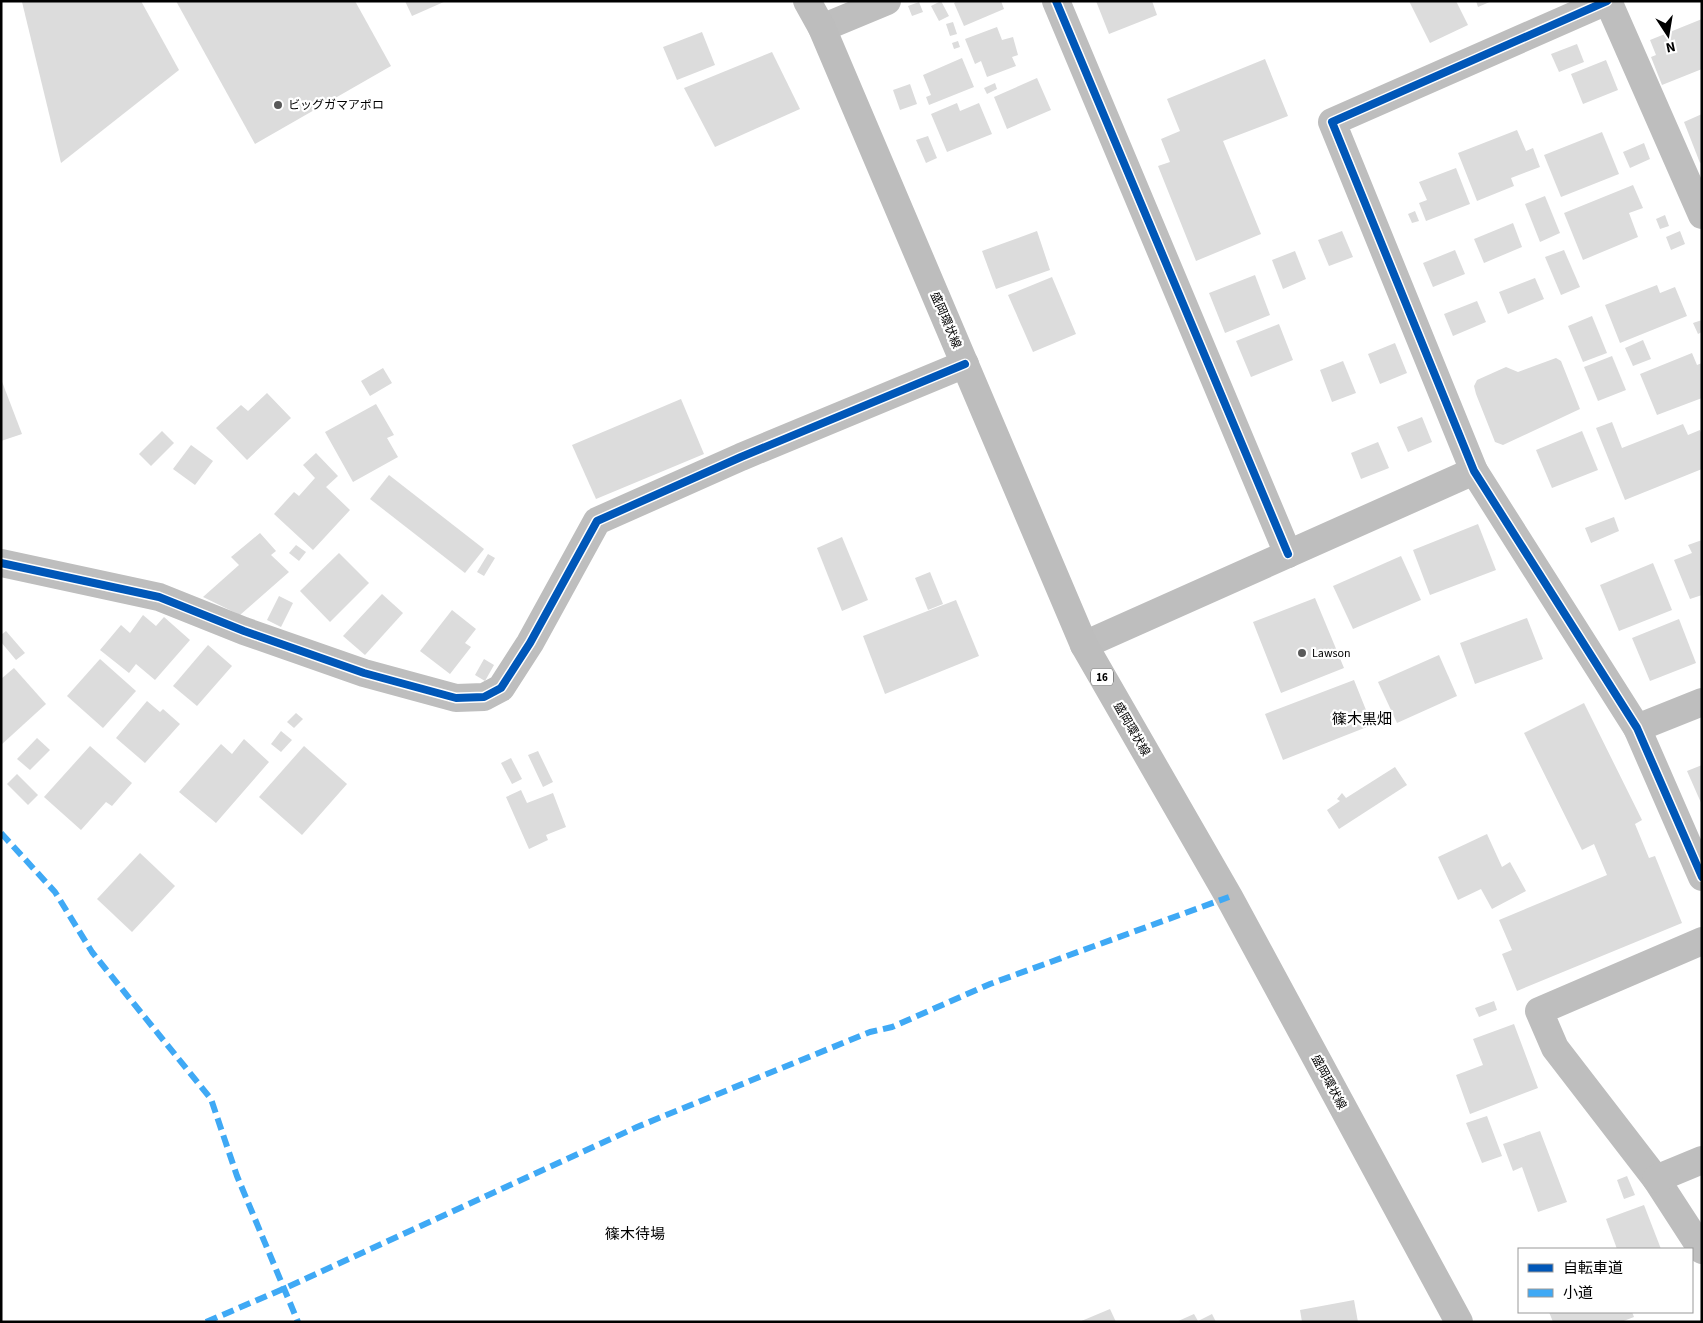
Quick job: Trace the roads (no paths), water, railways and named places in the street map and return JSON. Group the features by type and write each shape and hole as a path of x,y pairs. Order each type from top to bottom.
{"main road":[{"name":"盛岡環状線","path":"807,1 822,28 1084,645 1229,897 1459,1322"}],"street":[{"path":"822,28 888,1"},
{"path":"1056,1 1288,554"},
{"path":"1702,216 1696,185 1608,1 1332,122 1474,471 1637,728 1702,877"},
{"path":"1,563 159,597 244,632 364,673 456,698 484,697 501,688 530,643 597,520 741,457 965,364"},
{"path":"1084,645 1474,471"},
{"path":"1637,728 1702,702"},
{"path":"1702,941 1539,1012 1555,1048 1656,1179 1702,1250"},
{"path":"1656,1179 1702,1160"}],"place":[{"name":"ビッグガマアポロ","path":"278,105"},
{"name":"Lawson","path":"1302,653"}],"district":[{"name":"篠木黒畑","path":"1362,719"},
{"name":"篠木待場","path":"635,1234"}]}
